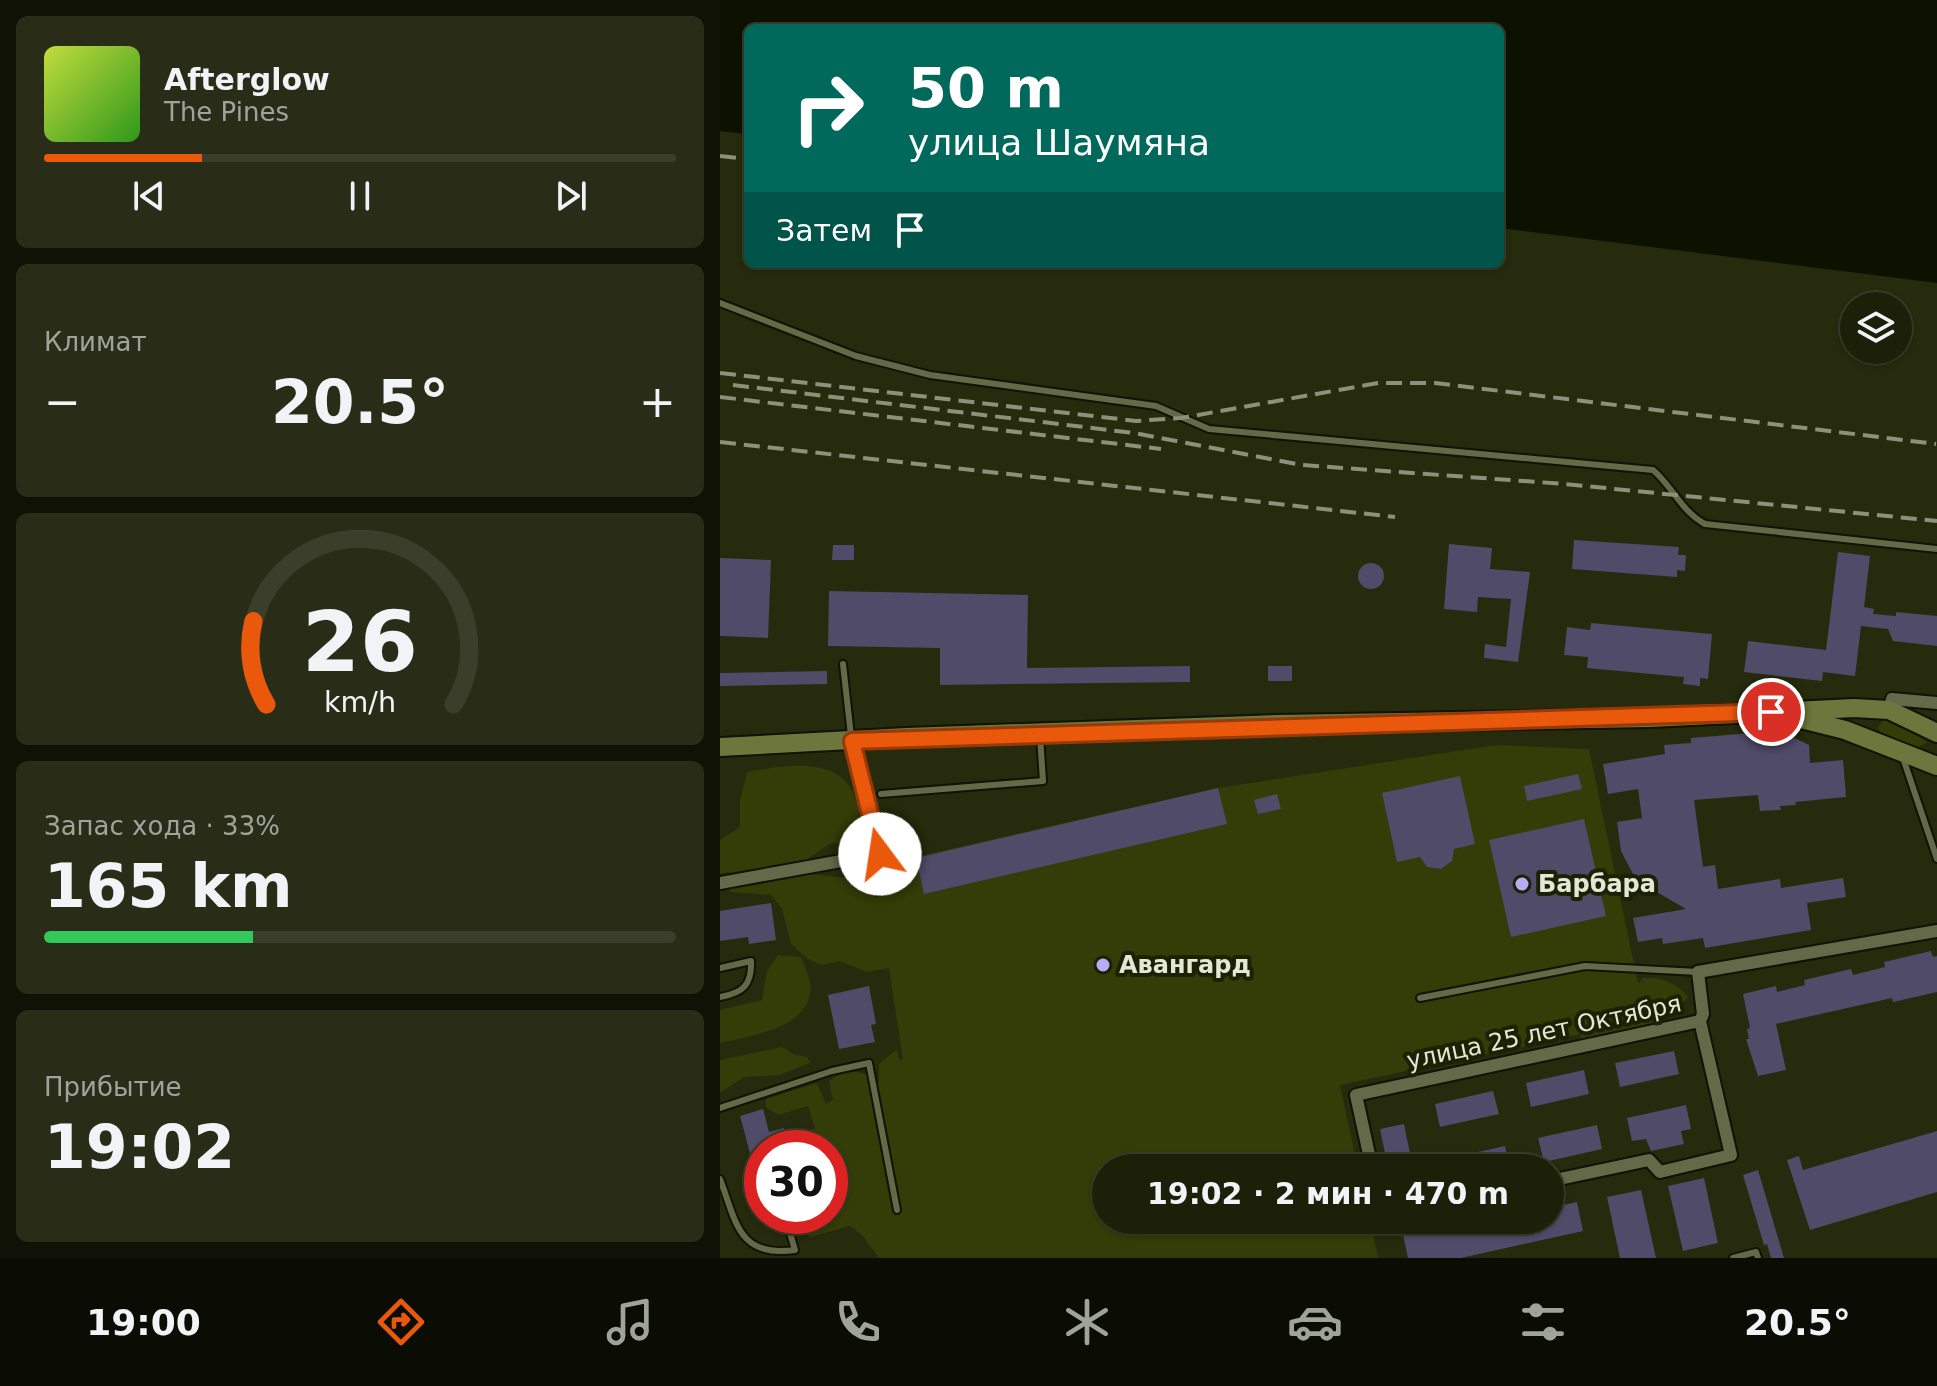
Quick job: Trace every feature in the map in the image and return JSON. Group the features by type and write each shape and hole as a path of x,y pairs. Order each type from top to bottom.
{"main road":[{"path":"720,747 1039,732 1854,708 1889,710 1937,733"},
{"path":"1876,741 1872,728 1876,717 1889,710"},
{"path":"1771,712 1876,741 1937,766"}],"street":[{"path":"1889,710 1892,699 1937,703"},
{"path":"720,883 880,854 852,741"},
{"name":"улица 25 лет Октября","path":"1369,1154 1356,1095 1700,1021 1703,1014 1698,972 1937,931"},
{"path":"1564,1178 1649,1160 1660,1172 1731,1155 1700,1021"}],"lane":[{"path":"720,303 856,356 930,375 1156,406 1209,429 1653,470 1664,479 1688,515 1705,524 1937,549"},
{"path":"843,664 852,741"},
{"path":"881,794 1043,781 1039,732"},
{"path":"1901,751 1937,859"},
{"path":"880,854 914,845"},
{"path":"720,968 751,961 752,978 742,992 720,997"},
{"path":"1420,998 1585,966 1698,972"},
{"path":"720,1108 832,1071 869,1063 897,1210"},
{"path":"720,1179 742,1239 755,1251 770,1255 795,1250 790,1234"},
{"path":"1733,1258 1756,1252 1758,1258"}],"green space":[{"path":"1883,720 1899,723 1927,742 1917,748 1882,734 1878,728"},
{"path":"1496,745 1589,749 1638,983 1643,978 1657,978 1673,984 1688,997 1666,1016 1625,1031 1581,1039 1581,1034 1340,1085 1355,1154 1092,1154 1092,1234 1373,1234 1378,1258 879,1258 862,1235 848,1227 848,1130 811,1130 815,1128 808,1106 778,1115 766,1107 766,1099 817,1083 826,1104 833,1100 829,1081 833,1078 858,1072 867,1075 869,1083 879,1083 879,1064 897,1049 899,1059 903,1060 889,968 867,972 840,961 822,965 808,959 791,944 782,909 771,895 730,892 729,872 720,874 720,840 740,827 740,800 747,772 808,766 826,769 840,776 851,789 858,806 860,831 847,844 831,843 809,858 810,874 849,878 877,898 872,867 1218,788"},
{"path":"778,955 801,957 810,985 806,1006 797,1016 773,1029 720,1043 720,1010 762,1000 767,971"},
{"path":"782,1047 795,1055 807,1057 810,1063 779,1075 744,1077 720,1093 720,1060"}],"shaded area":[{"path":"720,0 1937,0 1937,283 1504,229 1504,24 744,24 744,134 720,131"}],"building":[{"path":"1574,540 1679,547 1678,555 1686,555 1685,571 1677,570 1677,577 1572,569"},
{"path":"1449,544 1492,548 1490,569 1530,572 1518,662 1484,658 1485,644 1506,647 1511,599 1478,597 1477,612 1444,609"},
{"path":"833,545 854,545 854,560 832,560"},
{"path":"1838,552 1870,556 1864,607 1874,609 1873,614 1896,616 1896,612 1937,616 1937,646 1893,641 1888,629 1861,626 1855,676 1823,672 1822,681 1744,672 1748,641 1826,650"},
{"path":"720,558 771,560 768,638 720,636"},
{"path":"1371,563 1380,567 1384,576 1380,585 1371,589 1362,585 1358,576 1362,567"},
{"path":"829,591 1028,595 1027,668 1190,666 1190,682 940,685 940,648 828,646"},
{"path":"1591,623 1712,634 1708,679 1700,678 1700,686 1683,684 1684,677 1587,668 1588,657 1564,655 1567,627 1590,630"},
{"path":"1268,666 1292,666 1292,681 1268,681"},
{"path":"827,671 827,684 720,686 720,673"},
{"path":"1774,731 1775,740 1795,738 1809,745 1810,763 1843,760 1846,797 1795,802 1796,805 1780,806 1781,810 1760,811 1758,795 1694,800 1703,867 1715,865 1718,889 1780,879 1781,888 1843,878 1846,897 1807,903 1811,930 1705,948 1703,938 1663,944 1662,938 1638,942 1633,918 1686,909 1636,880 1621,851 1617,822 1642,818 1638,789 1608,794 1603,764 1665,754 1664,745 1691,743 1691,738"},
{"path":"1578,774 1582,789 1527,801 1524,786"},
{"path":"1460,776 1475,844 1454,849 1452,861 1441,869 1427,867 1420,857 1397,862 1382,793"},
{"path":"1218,788 1227,824 924,894 916,858"},
{"path":"1277,794 1281,809 1258,814 1254,800"},
{"path":"1584,819 1606,916 1511,937 1489,840"},
{"path":"771,903 776,940 749,944 748,937 720,941 720,911"},
{"path":"1931,951 1933,957 1937,956 1937,992 1893,1002 1892,998 1776,1024 1786,1070 1758,1076 1746,1039 1749,1039 1747,1029 1750,1028 1743,994 1776,986 1777,992 1805,985 1804,980 1851,969 1853,975 1885,967 1884,962"},
{"path":"869,986 876,1024 871,1025 875,1042 839,1049 828,995"},
{"path":"1674,1051 1679,1074 1620,1087 1615,1063"},
{"path":"1584,1070 1589,1094 1531,1107 1526,1083"},
{"path":"1493,1091 1499,1114 1440,1127 1435,1104"},
{"path":"1686,1105 1691,1129 1681,1131 1684,1144 1651,1151 1646,1139 1632,1141 1627,1118"},
{"path":"763,1109 768,1130 744,1131 740,1116"},
{"path":"1404,1124 1410,1154 1385,1154 1380,1129"},
{"path":"1597,1125 1602,1149 1564,1158 1564,1154 1542,1154 1538,1138"},
{"path":"1937,1131 1937,1192 1810,1230 1787,1160 1799,1156 1803,1170"},
{"path":"1505,1146 1507,1154 1469,1154"},
{"path":"1758,1170 1784,1258 1771,1258 1767,1244 1764,1245 1743,1175"},
{"path":"1704,1178 1718,1243 1683,1251 1668,1186"},
{"path":"1641,1190 1656,1258 1620,1258 1607,1197"},
{"path":"1577,1202 1583,1231 1461,1258 1408,1258 1403,1234 1564,1234 1564,1205"}],"railway":[{"path":"720,156 744,159"},
{"path":"720,373 1136,421 1181,418 1378,383 1435,383 1936,444"},
{"path":"733,385 1134,433 1302,465 1565,484 1937,521"},
{"path":"720,397 1161,449"},
{"path":"720,442 1395,517"}],"place":[{"name":"Барбара","path":"1522,884"},
{"name":"Авангард","path":"1103,965"}],"route":[{"path":"880,854 852,741 1277,724 1650,718 1771,712"}]}
